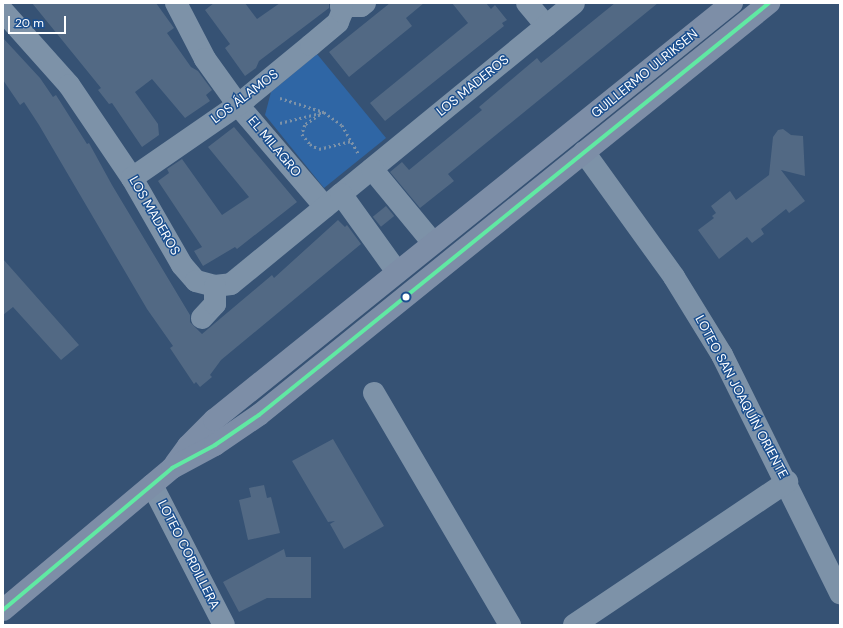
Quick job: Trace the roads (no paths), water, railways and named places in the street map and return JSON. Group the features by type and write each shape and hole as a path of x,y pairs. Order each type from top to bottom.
{"main road":[{"name":"GUILLERMO ULRIKSEN","path":"172,468 188,446 214,420 732,3"},
{"name":"GUILLERMO ULRIKSEN","path":"6,606 172,468 215,445 248,423 769,3"}],"street":[{"name":"EL MILAGRO","path":"176,3 205,60 258,129 324,208"},
{"path":"341,5 361,6 366,3"},
{"path":"527,3 546,26"},
{"name":"LOS MADEROS","path":"3,10 69,85 132,178 182,265 196,281 215,286 231,284 574,3"},
{"name":"LOS ÁLAMOS","path":"132,178 238,104 338,22 341,5"},
{"name":"LOTEO SAN JOAQUÍN ORIENTE","path":"584,152 674,277 699,317 743,395 787,482 840,593"},
{"path":"367,172 434,243"},
{"path":"341,194 398,272"},
{"path":"202,318 215,304 215,286"},
{"path":"374,393 510,625"},
{"path":"574,625 787,482"},
{"name":"LOTEO CORDILLERA","path":"152,485 224,625"}]}
